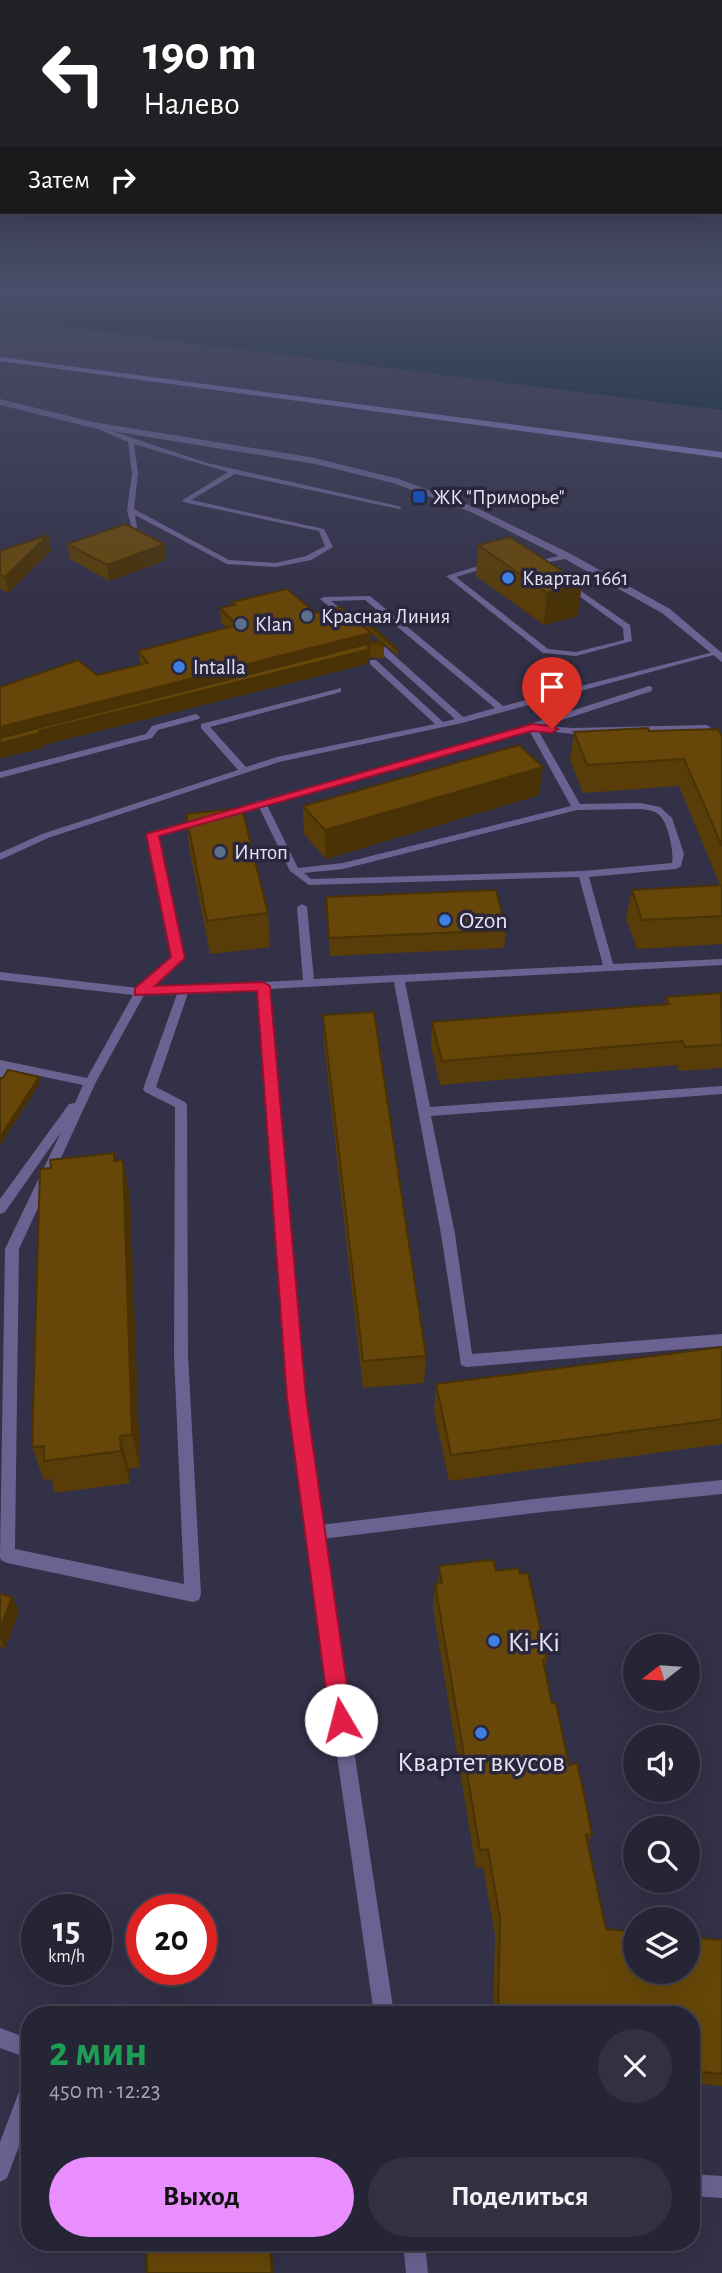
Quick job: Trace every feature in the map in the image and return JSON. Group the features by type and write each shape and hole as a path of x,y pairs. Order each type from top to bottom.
{"main road":[{"path":"271,395 722,455"}],"street":[{"path":"0,402 93,425 315,461 396,481 474,510 567,556 666,611 719,656"}],"lane":[{"path":"93,425 131,442 233,472 399,507"},
{"path":"131,442 135,473 130,510 134,528"},
{"path":"130,510 228,562 276,565 308,558 329,547 322,530 185,501 233,472"},
{"path":"518,562 541,564 567,556"},
{"path":"495,564 450,576 546,651 576,654 628,641 627,627 562,579"},
{"path":"541,564 552,571"},
{"path":"573,597 583,595"},
{"path":"357,627 324,599 367,598 501,709"},
{"path":"374,642 462,720"},
{"path":"368,652 382,649"},
{"path":"0,857 46,835 277,760 441,725 719,656"},
{"path":"373,662 441,725"},
{"path":"184,990 149,1089 181,1105 181,1356 193,1594 7,1555 12,1249 91,1083 140,992 178,958 152,834 532,727 649,689"},
{"path":"204,726 338,690"},
{"path":"188,708 244,771"},
{"path":"0,775 149,736 155,728 196,717"},
{"path":"532,727 573,731 707,728"},
{"path":"532,727 577,807"},
{"path":"261,803 295,871 309,882 583,874 676,866 679,854 667,818 657,809 640,806 577,807 343,866 295,871"},
{"path":"583,874 609,968"},
{"path":"302,907 309,984"},
{"path":"0,976 140,992 722,962"},
{"path":"399,979 448,1234 466,1361 722,1340"},
{"path":"263,986 297,1398 313,1533 383,2006"},
{"path":"0,1079 4,1065 91,1083"},
{"path":"0,1209 91,1083"},
{"path":"425,1112 722,1090"},
{"path":"313,1533 543,1505 722,1487"},
{"path":"0,2038 21,2046"},
{"path":"0,2171 21,2113"},
{"path":"700,2186 722,2187"},
{"path":"415,2251 416,2273"}],"shaded area":[{"path":"604,395 722,395 722,410"}],"building":[{"path":"125,524 165,544 107,565 67,544"},
{"path":"48,535 5,577 0,574 0,551"},
{"path":"510,537 582,584 547,593 478,545"},
{"path":"287,589 316,613 341,607 371,633 0,727 0,687 78,660 97,675 148,663 138,651 237,625 220,608 235,605 232,602"},
{"path":"356,611 398,650 354,612"},
{"path":"370,643 367,650 0,743 0,738"},
{"path":"648,728 649,731 718,729 722,736 722,846 684,759 587,765 574,732"},
{"path":"519,745 543,767 325,830 303,806"},
{"path":"242,808 268,913 207,921 186,814"},
{"path":"722,885 722,916 642,920 632,890"},
{"path":"496,890 506,930 329,938 326,897"},
{"path":"721,993 722,1045 685,1047 682,1041 442,1061 432,1022 669,1004 666,997"},
{"path":"374,1012 426,1356 363,1361 323,1015"},
{"path":"8,1070 39,1077 0,1137 0,1078 3,1078"},
{"path":"114,1153 114,1161 123,1160 132,1435 120,1436 121,1451 44,1461 44,1446 32,1447 40,1169 51,1168 50,1160"},
{"path":"722,1347 722,1419 451,1455 436,1384"},
{"path":"488,1560 494,1561 496,1571 519,1568 520,1574 528,1573 547,1659 543,1660 552,1703 556,1703 569,1765 577,1763 583,1789 592,1834 586,1835 606,1929 623,1931 623,1984 700,1984 700,1938 722,1940 722,2074 700,2072 700,2006 498,2006 500,1919 488,1849 480,1850 435,1584 442,1583 439,1566"},
{"path":"0,1594 12,1597 0,1629"},
{"path":"146,2251 270,2251 272,2273 147,2273"}],"place":[{"name":"ЖК \"Приморье\"","path":"419,497"},
{"name":"Квартал 1661","path":"508,578"},
{"name":"Красная Линия","path":"307,616"},
{"name":"Klan","path":"241,624"},
{"name":"Intalla","path":"179,667"},
{"name":"Интоп","path":"220,852"},
{"name":"Ozon","path":"445,920"},
{"name":"Ki-Ki","path":"494,1641"},
{"name":"Квартет вкусов","path":"481,1733"}],"route":[{"path":"341,1720 313,1533 297,1398 263,986 140,992 178,958 152,834 532,727 552,729"}]}
